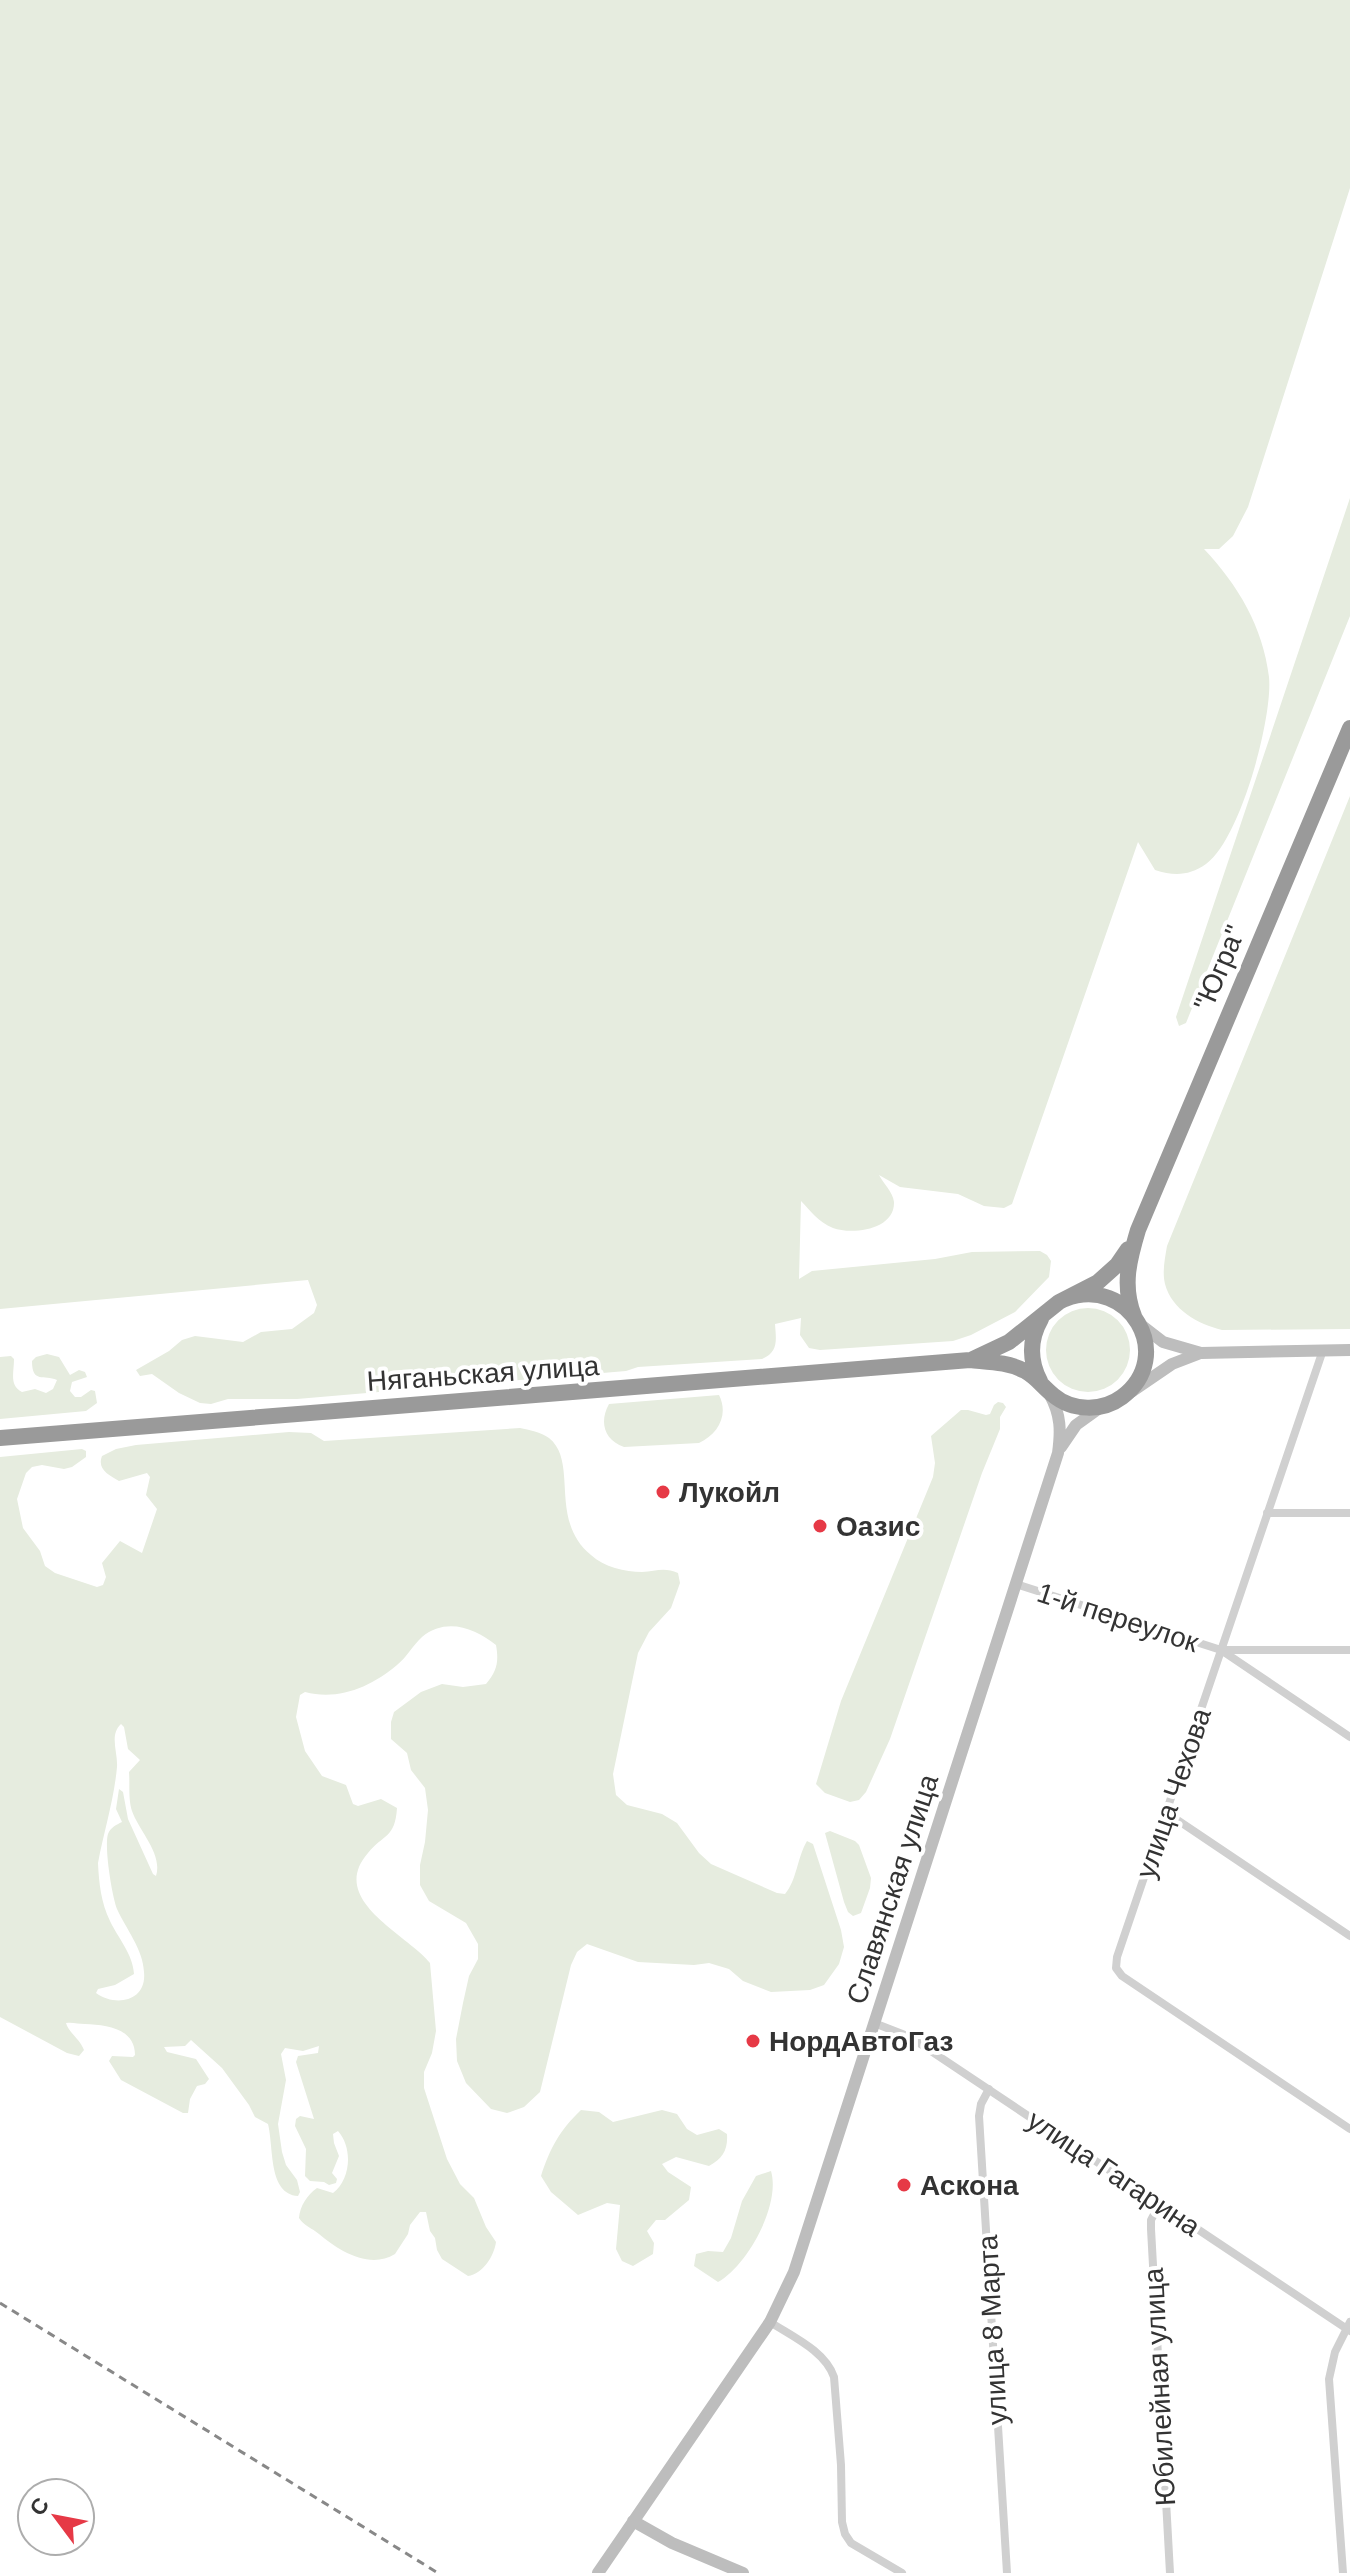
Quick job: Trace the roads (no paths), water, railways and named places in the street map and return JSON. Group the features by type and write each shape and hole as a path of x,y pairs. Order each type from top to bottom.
{"highway":[{"name":"\"Югра\"","path":"1138,1230 1350,728"},
{"path":"970,1360 1009,1342 1065,1299 1090,1287 1107,1274 1124,1256 1138,1230"},
{"path":"970,1360 1017,1368 1073,1406 1088,1408 1110,1403 1134,1386 1143,1366 1145,1344 1130,1306 1126,1279 1138,1230"},
{"path":"1065,1299 1084,1294 1103,1296 1121,1304 1136,1320"},
{"path":"1044,1315 1035,1332 1032,1351 1035,1369 1045,1388"},
{"name":"Няганьская улица","path":"0,1438 970,1360"}],"street":[{"path":"1136,1320 1163,1342 1201,1353 1350,1350"},
{"name":"улица Чехова","path":"1323,1350 1117,1957 1116,1968 1122,1976 1350,2129"},
{"path":"1058,1453 1071,1431 1087,1415 1172,1364 1201,1353"},
{"path":"1045,1388 1059,1418 1058,1453"},
{"name":"Славянская улица","path":"598,2573 770,2322 794,2272 1058,1453"},
{"path":"1267,1513 1350,1513"},
{"name":"1-й переулок","path":"1016,1584 1221,1650"},
{"path":"1221,1650 1350,1650"},
{"path":"1221,1650 1350,1737"},
{"path":"1167,1813 1350,1936"},
{"name":"улица Гагарина","path":"874,2023 910,2037 1349,2327"},
{"name":"улица 8 Марта","path":"989,2089 979,2116 1007,2573"},
{"name":"Юбилейная улица","path":"1160,2203 1151,2229 1170,2573"},
{"path":"770,2322 831,2367 845,2534 851,2543 902,2573"},
{"path":"1343,2573 1329,2391 1331,2366 1349,2327"},
{"path":"633,2521 672,2543 743,2573"}],"railway":[{"path":"0,2303 438,2573"}],"place":[{"name":"Лукойл","path":"663,1492"},
{"name":"Оазис","path":"820,1526"},
{"name":"НордАвтоГаз","path":"753,2041"},
{"name":"Аскона","path":"904,2185"}]}
